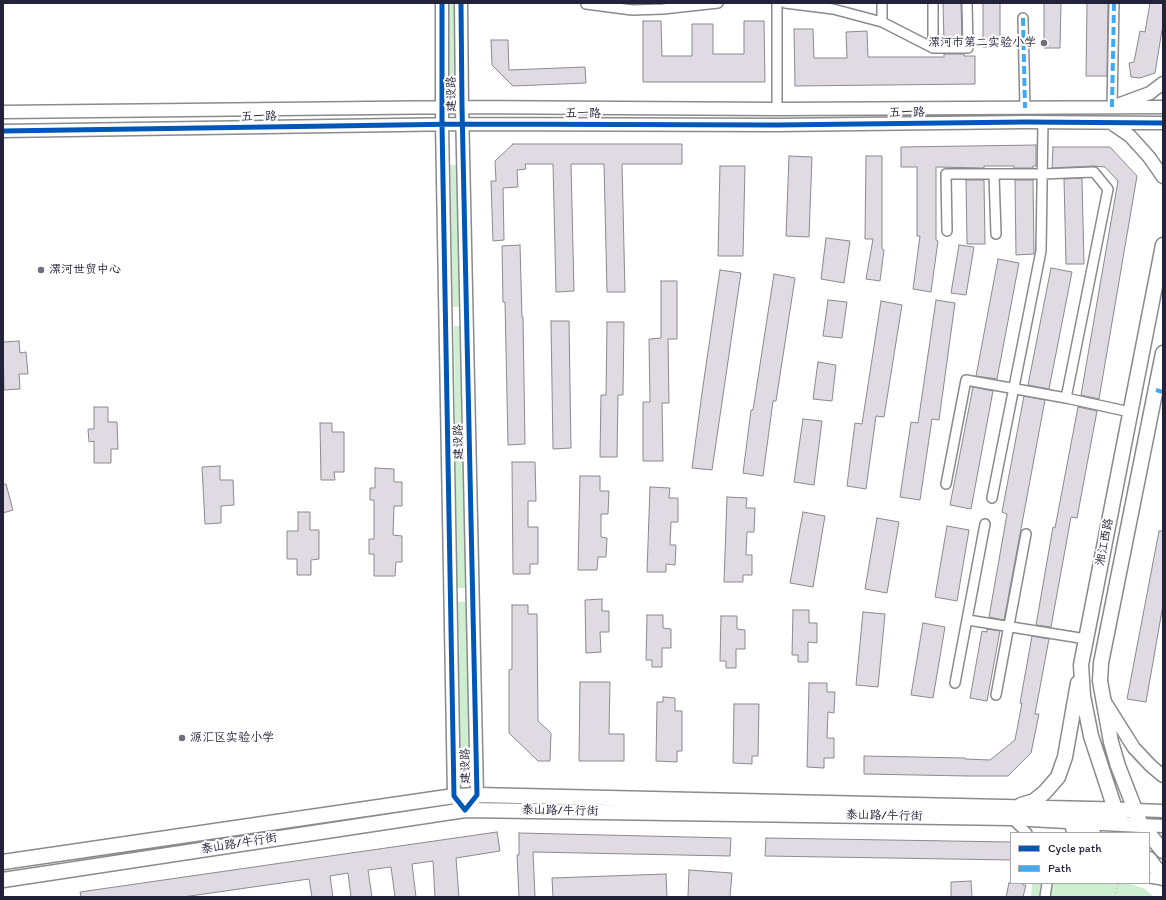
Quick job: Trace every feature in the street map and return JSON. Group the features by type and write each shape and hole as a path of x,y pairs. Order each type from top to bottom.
{"main road":[{"name":"湘江西路","path":"1126,828 1115,809 1091,736 1083,696 1081,665 1163,245"},
{"name":"湘江西路","path":"1146,831 1135,810 1118,766 1111,742 1100,681 1101,663 1160,391 1163,353"},
{"path":"1012,812 1034,801 1045,792 1058,777 1065,757 1081,665"},
{"name":"泰山路/牛行街","path":"3,862 454,796 476,795 1012,812 1146,831"},
{"name":"泰山路/牛行街","path":"3,880 465,810 1012,812 1115,809 1135,810"},
{"path":"1012,812 1034,824 1082,828 1092,832"},
{"name":"湘江西路","path":"1150,836 1163,851"},
{"path":"1150,860 1163,879"},
{"path":"1150,868 1163,879"}],"street":[{"name":"建设路","path":"442,3 442,124 454,796 465,810 476,795 462,124 461,3"},
{"path":"586,3 632,6 718,3"},
{"path":"777,3 777,125"},
{"path":"785,3 833,6 882,22 933,48 968,48 967,3"},
{"path":"882,3 882,22"},
{"path":"933,3 933,48"},
{"path":"1114,3 1112,107 1150,93 1163,83"},
{"path":"1023,18 1025,108"},
{"name":"五一路","path":"3,112 443,107 777,109 1163,106"},
{"name":"五一路","path":"3,131 442,124 777,125 1043,122 1163,124"},
{"path":"992,498 1041,251 1043,122"},
{"path":"1111,122 1130,136 1149,157 1163,177"},
{"path":"946,231 946,174 994,175 1094,172 1108,189 1066,398"},
{"path":"994,175 996,234"},
{"path":"446,318 466,317"},
{"path":"946,484 966,380 1066,398 1130,412"},
{"path":"955,682 986,524"},
{"path":"996,695 1026,534"},
{"path":"451,595 472,594"},
{"path":"968,620 1086,639"},
{"path":"1104,700 1134,748 1163,776"},
{"path":"1135,810 1163,811"},
{"path":"1012,812 1026,832"},
{"path":"1146,831 1163,826"},
{"path":"1150,878 1163,879"},
{"path":"1045,897 1047,884"}],"path":[{"path":"1115,897 1118,884"}],"green space":[{"path":"448,3 456,3 456,80 449,80"},
{"path":"450,165 458,165 461,307 453,307"},
{"path":"454,326 462,326 466,588 457,588"},
{"path":"458,602 466,602 469,757 460,758"},
{"path":"1032,884 1132,884 1145,889 1154,897 1031,897"}],"building":[{"path":"943,3 961,3 962,42 944,42"},
{"path":"983,3 1000,3 1000,47 983,47"},
{"path":"1044,3 1061,3 1060,48 1044,48"},
{"path":"1087,3 1108,3 1107,76 1086,76"},
{"path":"1150,3 1163,3 1163,30 1155,73 1140,78 1131,77 1129,63 1134,62 1140,31 1145,32"},
{"path":"643,21 661,21 662,56 692,56 692,24 713,24 713,54 744,54 744,21 764,21 765,82 643,82"},
{"path":"794,29 813,29 814,58 847,58 846,32 867,31 868,57 944,57 944,54 964,54 964,56 975,56 975,84 795,86"},
{"path":"491,40 508,40 509,70 585,67 586,83 513,86 492,65"},
{"path":"513,144 682,144 682,164 622,164 625,292 607,292 604,164 571,164 574,291 556,292 553,164 525,164 526,169 517,170 518,187 503,188 504,240 493,241 491,181 496,181 495,161"},
{"path":"1036,145 1036,166 1033,166 1033,168 1014,168 1014,166 984,166 984,168 936,167 936,240 938,241 931,292 913,289 920,236 917,236 917,167 901,167 901,147"},
{"path":"1053,147 1110,147 1137,176 1099,399 1081,395 1118,181 1105,167 1094,166 1052,168"},
{"path":"789,156 812,157 809,237 786,236"},
{"path":"866,156 882,156 882,249 884,250 880,281 866,279 873,239 865,239"},
{"path":"720,166 745,166 743,256 718,256"},
{"path":"1082,178 1084,264 1066,264 1064,179"},
{"path":"966,180 984,180 985,244 967,244"},
{"path":"1015,180 1033,180 1034,254 1016,255"},
{"path":"826,238 850,241 844,283 821,279"},
{"path":"520,245 525,444 508,445 505,302 503,302 502,246"},
{"path":"959,245 974,247 966,295 951,293"},
{"path":"998,259 1019,263 997,379 976,376"},
{"path":"1051,268 1072,272 1049,389 1028,385"},
{"path":"720,270 741,273 712,470 692,468"},
{"path":"774,274 795,278 776,401 773,401 763,476 743,473 751,410 753,410"},
{"path":"661,281 677,281 677,339 668,339 669,403 662,403 663,461 643,461 643,402 650,402 649,339 661,338"},
{"path":"828,300 847,302 842,338 823,336"},
{"path":"936,300 955,303 939,420 932,419 920,500 900,497 911,422 918,423"},
{"path":"881,301 902,305 884,417 876,416 866,489 847,486 855,423 862,424"},
{"path":"551,321 569,321 571,448 553,449"},
{"path":"607,322 624,322 623,395 618,395 617,457 600,457 601,395 606,395"},
{"path":"19,341 20,353 26,352 28,374 19,374 20,389 4,390 3,342"},
{"path":"818,362 836,365 832,401 813,399"},
{"path":"973,387 993,391 971,509 950,505"},
{"path":"1024,396 1045,400 1004,620 989,617 1007,514 1002,512"},
{"path":"94,407 108,407 108,422 117,422 118,449 111,449 111,463 94,463 94,441 89,442 88,429 94,429"},
{"path":"1078,407 1097,411 1077,518 1071,517 1051,627 1036,625 1053,527 1055,528"},
{"path":"803,419 822,421 814,485 794,482"},
{"path":"320,423 332,423 332,432 344,432 344,472 334,472 335,480 321,480"},
{"path":"512,462 535,462 536,501 528,501 528,527 538,527 538,564 530,564 530,574 513,574"},
{"path":"220,466 220,480 233,480 234,505 221,506 221,523 205,524 202,467"},
{"path":"375,468 394,469 394,482 402,482 402,506 394,506 393,535 402,536 402,562 396,562 395,576 374,576 374,554 369,554 369,539 374,539 374,500 370,500 370,488 375,488"},
{"path":"580,476 600,476 600,491 609,491 608,514 601,514 601,537 607,538 606,557 598,557 597,570 578,570"},
{"path":"3,484 6,484 13,510 3,513"},
{"path":"650,487 670,488 669,498 678,498 678,522 671,522 670,545 676,545 675,565 666,564 666,572 647,572"},
{"path":"727,497 747,498 746,508 755,508 754,532 747,532 746,555 752,555 752,575 743,575 743,582 724,582"},
{"path":"298,512 310,512 310,530 319,530 319,559 311,560 311,575 297,575 297,559 287,559 287,531 298,531"},
{"path":"803,512 825,516 813,587 790,583"},
{"path":"877,518 899,522 887,593 865,589"},
{"path":"947,526 969,530 957,601 935,597"},
{"path":"1159,531 1163,531 1163,605 1146,702 1127,699"},
{"path":"602,599 602,611 609,611 609,632 600,632 601,652 586,653 585,600"},
{"path":"512,605 528,605 528,614 537,614 538,721 551,733 550,761 538,761 509,733 509,670 512,669"},
{"path":"793,610 809,610 809,623 817,623 817,643 808,642 808,662 798,662 798,655 792,655"},
{"path":"863,612 885,614 878,687 856,685"},
{"path":"647,615 663,615 663,628 671,629 671,648 662,648 662,667 652,667 652,660 646,660"},
{"path":"721,616 737,616 737,629 745,630 745,649 736,649 736,668 726,668 726,661 720,661"},
{"path":"923,623 945,627 933,698 911,695"},
{"path":"987,629 1000,631 987,701 970,698 982,631 987,632"},
{"path":"1032,636 1049,639 1035,714 1039,714 1031,753 1008,776 864,774 864,756 965,758 990,760 1015,740"},
{"path":"580,682 610,682 609,734 624,734 624,761 579,761"},
{"path":"809,683 827,683 827,692 835,692 834,713 828,712 827,738 834,738 834,758 824,758 824,768 807,767"},
{"path":"663,697 675,698 675,711 682,711 682,751 677,751 677,762 656,761 657,702 663,702"},
{"path":"734,704 759,704 758,756 752,756 752,764 733,763"},
{"path":"497,832 500,851 456,858 459,897 435,897 433,861 412,864 416,897 395,897 391,867 368,870 372,897 351,897 348,873 330,876 333,897 312,897 309,879 183,897 81,897 80,892"},
{"path":"519,833 731,838 730,856 533,852 535,897 519,897 517,855 519,855"},
{"path":"766,838 1010,842 1010,860 765,856"},
{"path":"689,870 732,873 730,897 688,897"},
{"path":"666,874 667,897 553,897 552,878"},
{"path":"971,881 972,897 951,897 951,882"},
{"path":"1009,883 1026,885 1023,897 1006,897"}],"marked path":[{"path":"1112,107 1114,3"},
{"path":"1023,18 1025,108"},
{"path":"1156,390 1163,392"}],"cycle path":[{"path":"442,3 442,124 454,796 465,810 477,795 461,3"},
{"path":"3,131 462,124 777,125 1025,122 1163,123"}],"place":[{"name":"漯河市第二实验小学","path":"1044,43"},
{"name":"漯河世贸中心","path":"41,270"},
{"name":"源汇区实验小学","path":"182,738"}]}
